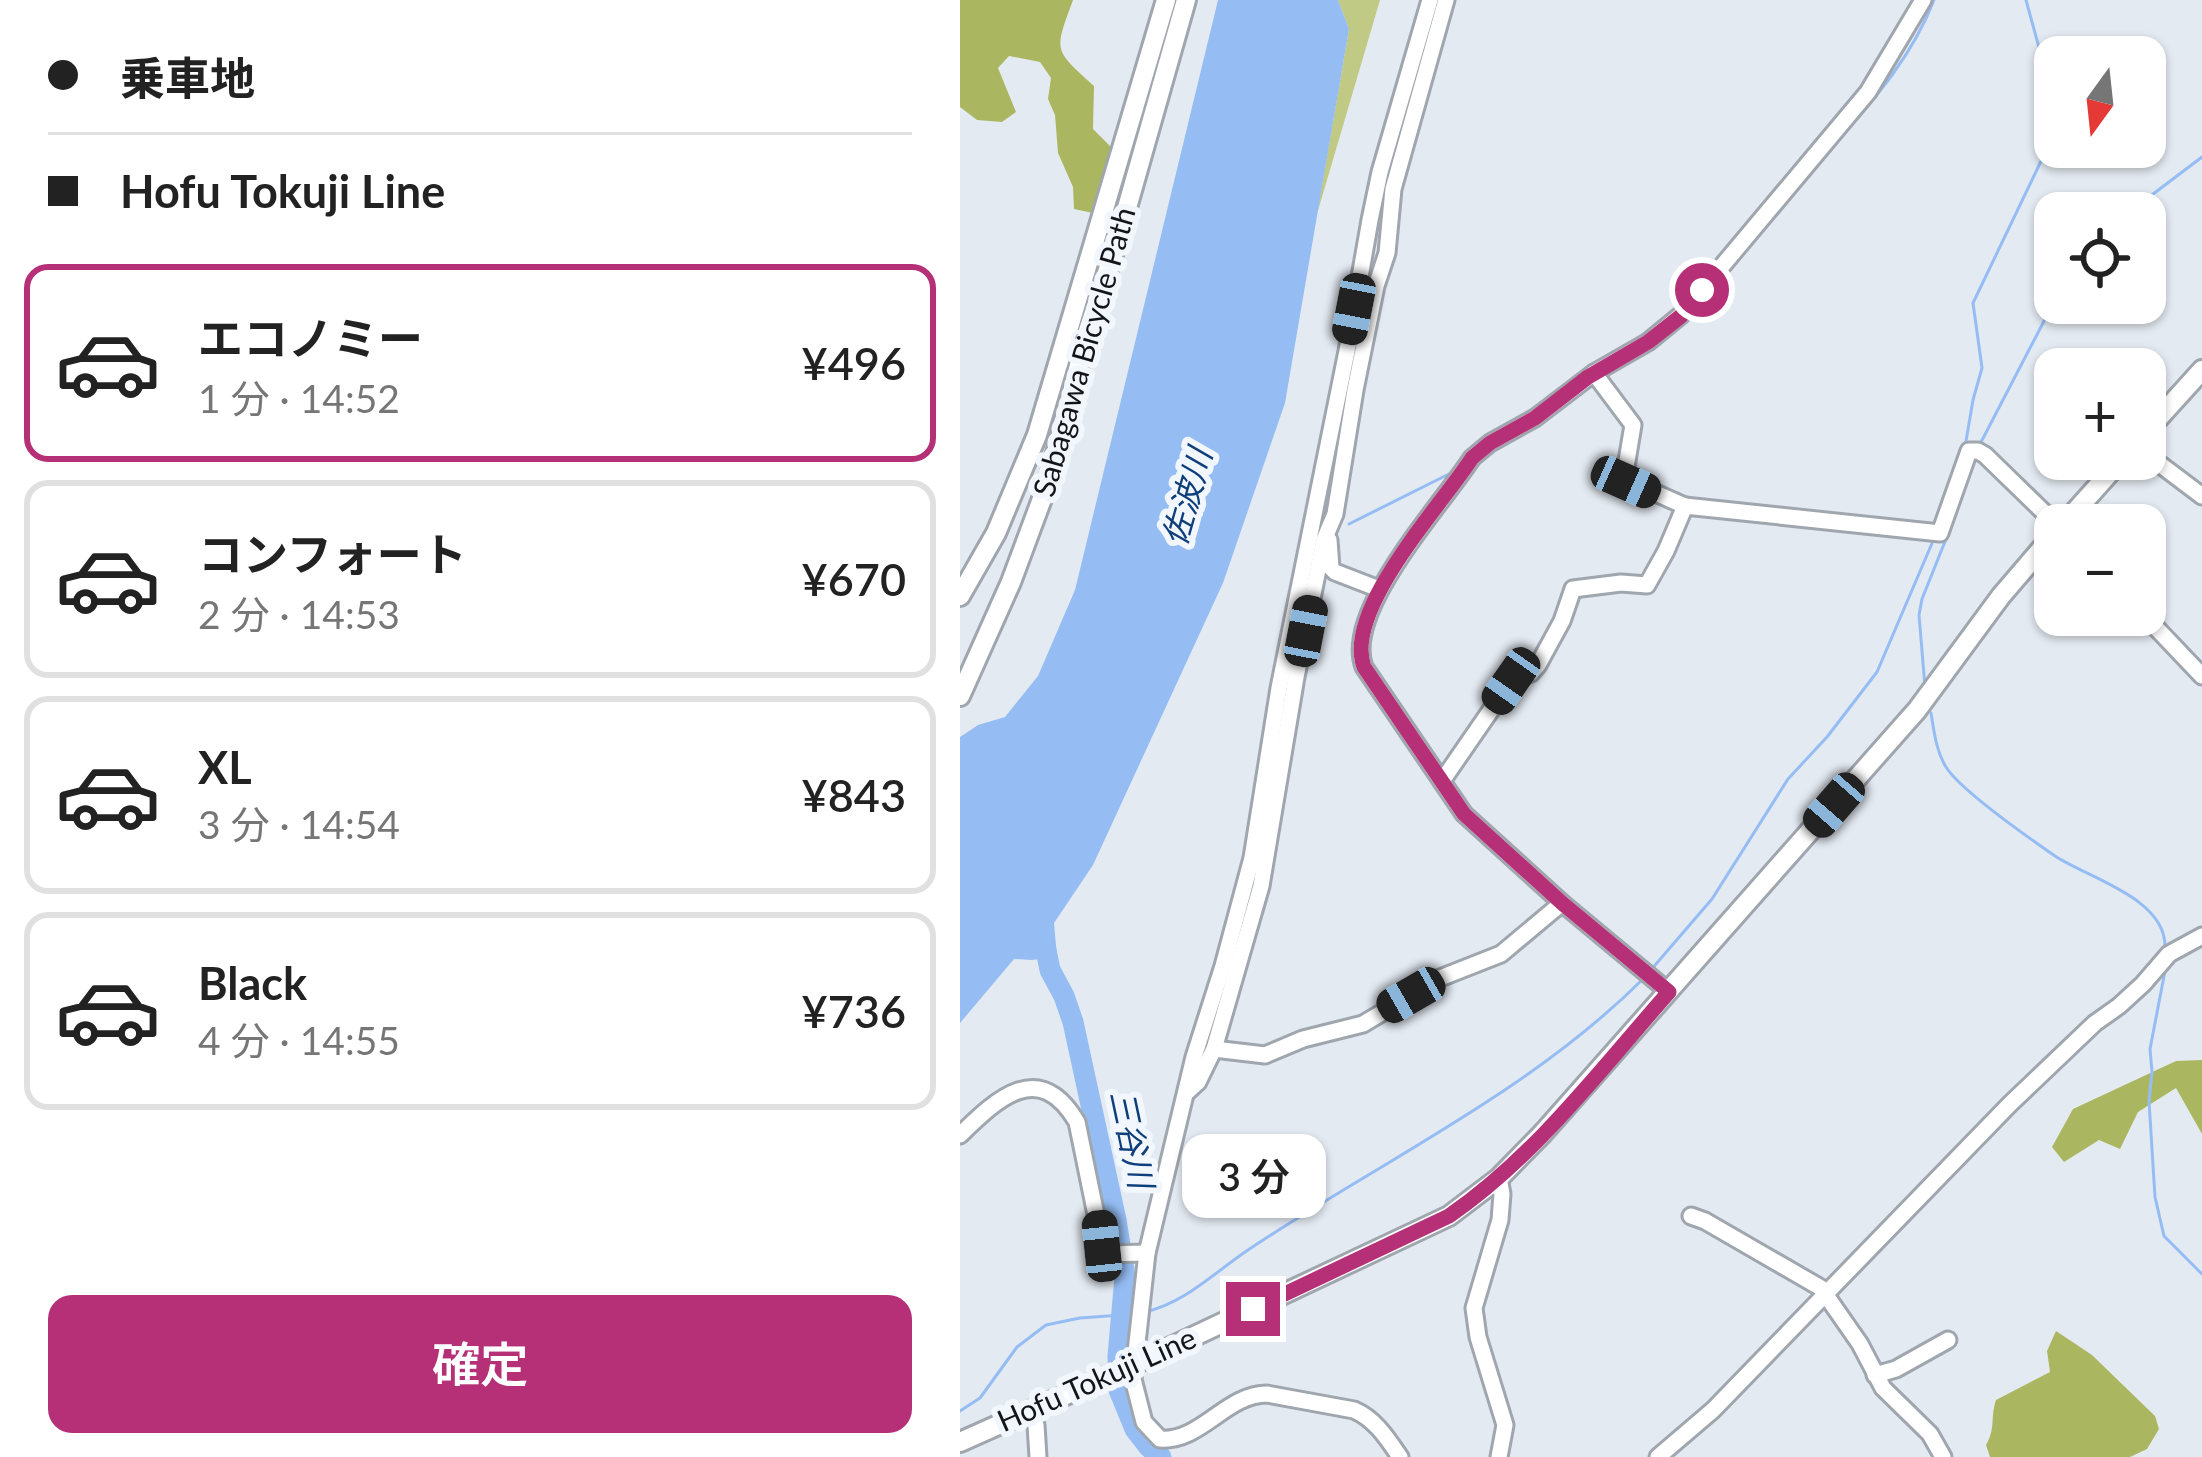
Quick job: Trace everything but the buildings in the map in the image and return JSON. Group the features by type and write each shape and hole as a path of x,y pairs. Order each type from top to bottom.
{"main road":[{"path":"960,596 1018,484 1051,390 1166,0"},
{"name":"Sabagawa Bicycle Path","path":"960,695 1011,582 1048,480 1186,0"},
{"path":"2166,410 2202,370"},
{"name":"Hofu Tokuji Line","path":"2080,504 2103,480"},
{"name":"Hofu Tokuji Line","path":"960,1442 1449,1216 1499,1178 1917,710 2034,557"}],"street":[{"path":"1400,1457 1365,1414 1268,1394 1237,1401 1175,1440 1160,1438 1144,1422 1124,1369 1136,1336 1140,1252 1252,858 1279,688 1381,172 1430,0"},
{"path":"1184,1094 1198,1082 1214,1049 1262,886 1324,539 1335,514 1355,390 1387,253 1393,189 1446,0"},
{"path":"1669,992 1464,814 1364,667 1360,654 1363,632 1379,590 1467,464 1490,443 1597,377 1681,316 1868,92 1923,0"},
{"path":"1362,267 1369,263 1389,219"},
{"path":"1098,230 1119,236"},
{"path":"1597,377 1634,424 1624,478 1685,506 1940,533 1973,450 1985,455 2034,504"},
{"path":"1324,466 1329,468 1331,568 1379,590"},
{"path":"2166,469 2202,496"},
{"path":"1442,781 1511,681 1532,673 1538,665 1573,589 1647,585 1685,506"},
{"path":"2164,636 2202,676"},
{"path":"1214,1049 1273,1054 1303,1039 1363,1024 1440,978 1501,954 1562,903"},
{"path":"1658,1457 1713,1410 2010,1104 2132,995 2169,953 2202,936"},
{"path":"960,1136 1003,1096 1017,1090 1055,1096 1077,1122 1104,1254 1140,1252"},
{"path":"1499,1178 1500,1220 1474,1308 1505,1425 1499,1457"},
{"path":"1691,1216 1821,1288 1860,1344 1883,1388 1930,1434 1943,1457"},
{"path":"1875,1375 1896,1369 1948,1340"},
{"path":"1029,1411 1036,1425 1038,1457"}],"green space":[{"path":"960,0 1073,0 1061,49 1094,86 1093,129 1112,148 1093,213 1074,209 1073,187 1058,153 1055,115 1048,99 1051,78 1040,62 1009,56 998,68 1016,112 1002,122 977,120 960,107"},
{"path":"1338,0 1380,0 1317,214 1349,29"},
{"path":"2202,1060 2202,1134 2176,1088 2138,1112 2120,1149 2099,1140 2064,1162 2052,1147 2073,1109 2176,1061"},
{"path":"2056,1331 2092,1355 2155,1416 2159,1429 2147,1449 2130,1457 1990,1457 1986,1445 1996,1400 2050,1372 2047,1351"}],"water":[{"name":"佐波川","path":"1218,0 1338,0 1349,29 1285,403 1223,583 1093,865 1054,923 1057,957 1014,959 960,1023 960,737 978,725 1005,717 1038,676 1075,590"}],"waterway":[{"path":"1838,139 1893,74 1934,0"},
{"path":"2026,0 2036,36"},
{"path":"2156,192 2202,157"},
{"path":"1965,447 1982,368 1973,303 2038,168"},
{"path":"1753,240 1809,174"},
{"path":"1665,338 1709,293"},
{"path":"1979,446 2043,324"},
{"path":"1625,364 1648,350"},
{"path":"1485,456 1523,433"},
{"path":"1349,524 1455,471"},
{"path":"1925,687 1919,615 1950,529"},
{"path":"1650,971 1712,899 1788,779 1877,672 1933,541"},
{"path":"1931,713 1940,754 1954,777 2055,856 2139,902 2162,929 2165,946"},
{"name":"三谷川","path":"1042,930 1050,970 1073,1022 1116,1220 1125,1277 1119,1390 1135,1429 1161,1457"},
{"path":"2165,971 2150,1049 2155,1197 2164,1236 2202,1274"},
{"path":"1145,1312 1186,1294 1298,1217 1503,1091 1599,1019 1644,978"},
{"path":"960,1411 980,1398 1017,1347 1046,1325 1136,1314"}],"route":[{"path":"1253,1309 1449,1216 1476,1197 1522,1157 1669,992 1464,814 1364,667 1360,641 1379,590 1472,458 1588,377 1648,342 1681,316 1702,290"}]}
